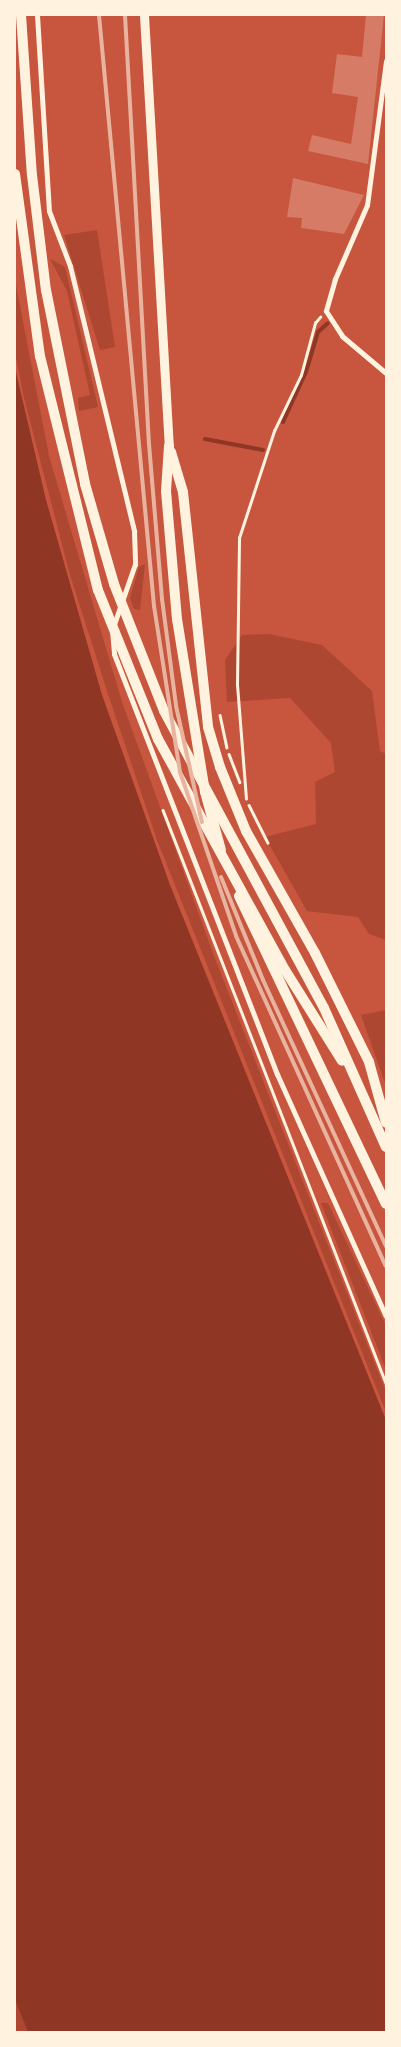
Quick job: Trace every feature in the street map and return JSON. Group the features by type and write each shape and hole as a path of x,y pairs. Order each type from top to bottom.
{"main road":[{"path":"21,15 32,175 46,290 83,475 114,584 164,711 324,1008 351,1074 386,1148"},
{"path":"144,15 169,446 166,491 177,619 210,810 228,872 386,1204"},
{"path":"15,174 40,356 98,590 158,738 285,970 351,1074"},
{"path":"169,446 183,492 208,726 220,767 246,831 315,953 369,1062 386,1123"}],"street":[{"path":"37,15 49,212 70,266 134,531 135,564 111,640 277,1074 386,1316"},
{"path":"386,61 367,204 335,279 326,311 342,336 386,373"}],"path":[{"path":"217,704 246,799 237,684 239,538 274,431 303,368 315,323 326,311"},
{"path":"224,972 386,1383"}],"shaded area":[{"path":"97,230 115,347 100,350 64,235"},
{"path":"50,259 65,267 98,407 79,411 78,398 90,395 67,291"},
{"path":"15,280 49,456 122,702 214,956 386,1392 386,1412 157,840 108,694 70,575 24,398 15,352"},
{"path":"15,368 46,500 102,695 170,885 386,1420 386,2032 28,2032 15,2000"},
{"path":"145,564 140,610 134,609 130,598 139,567"},
{"path":"269,634 322,645 372,691 380,751 386,754 386,940 369,934 358,917 307,911 265,837 316,824 315,782 335,772 331,743 290,698 227,702 225,660 242,635"},
{"path":"386,1010 386,1086 361,1015"},
{"path":"321,1203 328,1203 386,1326 386,1370"},
{"path":"15,2000 28,2032 15,2032"}],"building":[{"path":"366,15 384,15 368,164 308,151 312,135 351,144 358,97 332,93 337,54 362,57"},
{"path":"293,178 364,195 344,234 301,228 302,218 287,217"}],"waterway":[{"path":"283,422 306,372 318,332 328,323"},
{"path":"205,439 263,450"}],"railway":[{"path":"99,15 154,606 180,772 236,936 386,1266"},
{"path":"125,15 149,444 162,599 176,706 202,822"},
{"path":"221,877 263,980 386,1246"}]}
